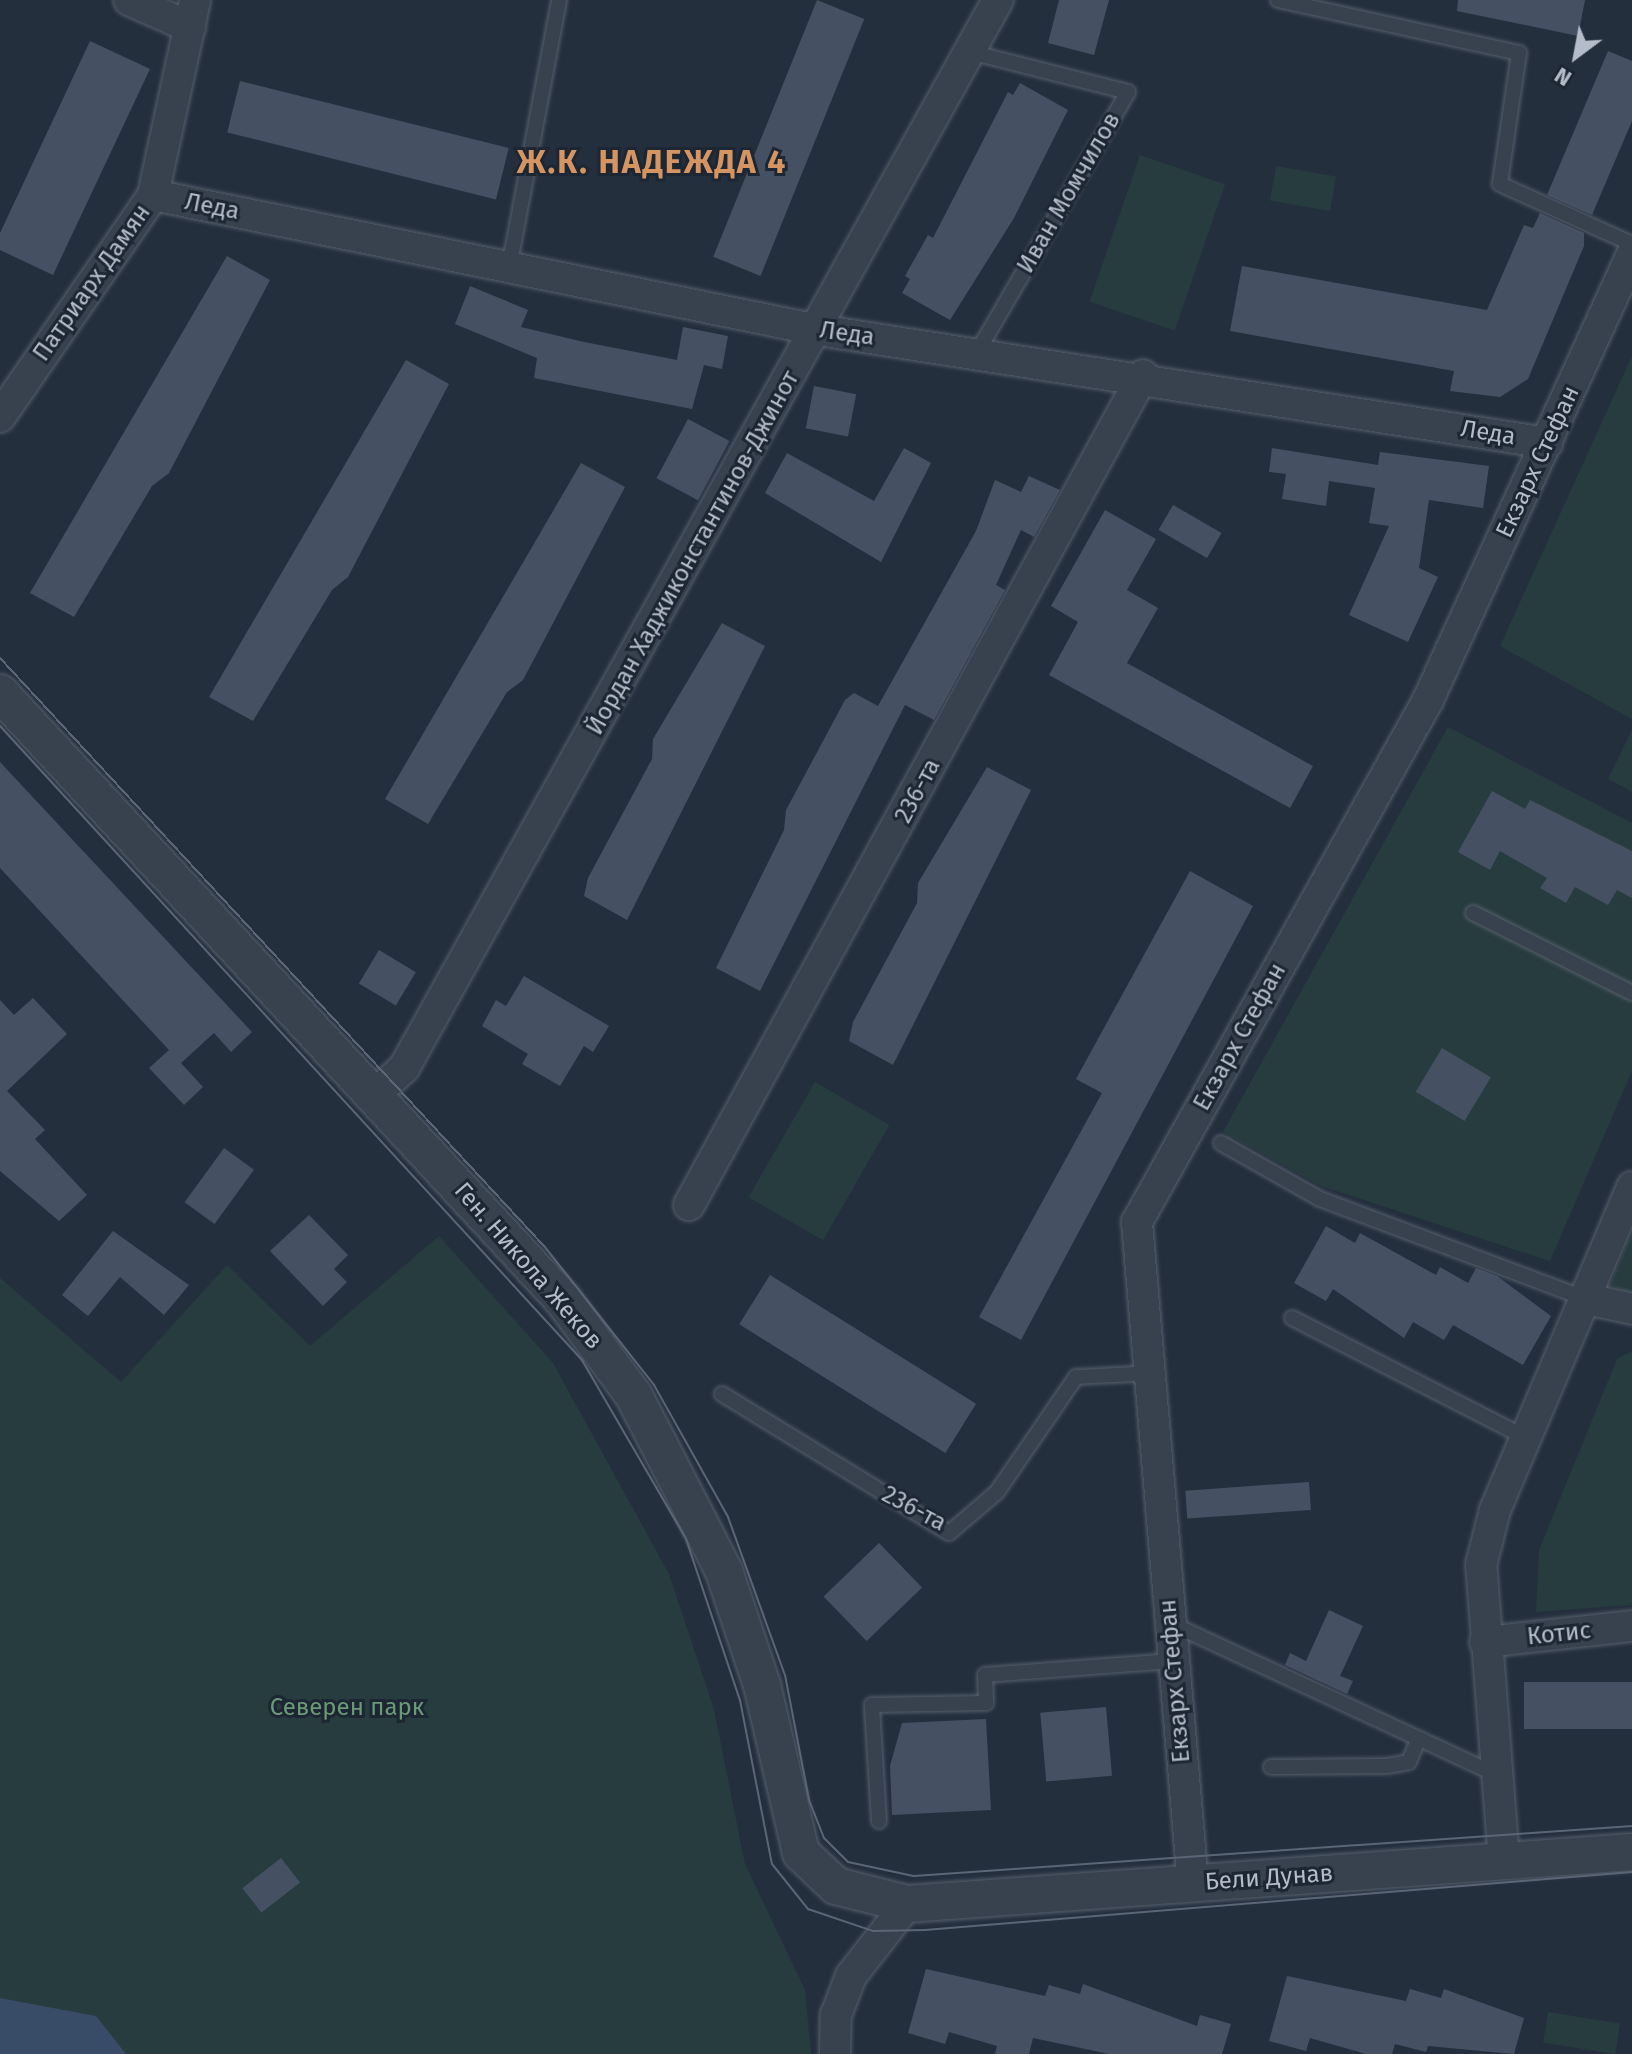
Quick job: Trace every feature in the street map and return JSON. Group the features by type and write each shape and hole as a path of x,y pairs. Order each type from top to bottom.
{"street":[{"path":"129,0 192,13"},
{"name":"Йордан Хаджиконстантинов-Джинот","path":"374,1095 404,1068 818,330 998,0"},
{"name":"Патриарх Дамян","path":"0,417 153,195 192,13"},
{"name":"Леда","path":"153,195 818,330 1143,375 1547,443"},
{"name":"Екзарх Стефан","path":"1193,1884 1137,1222 1428,700 1632,255"},
{"name":"236-та","path":"689,1205 1143,375"},
{"name":"Ген. Никола Жеков","path":"0,693 563,1300 676,1468 742,1620 801,1853 836,1886 907,1904"},
{"path":"1504,1861 1481,1565 1526,1438 1632,1187"},
{"path":"1587,1299 1632,1309"},
{"name":"Котис","path":"1485,1642 1632,1626"},
{"name":"Бели Дунав","path":"907,1904 1632,1852"},
{"path":"835,2054 836,2015 851,1976 907,1904"}],"lane":[{"path":"509,268 559,0"},
{"path":"1278,0 1519,53 1500,184 1632,244"},
{"name":"Иван Момчилов","path":"970,52 1128,92 977,352"},
{"path":"1473,913 1632,993"},
{"path":"1221,1143 1320,1199 1587,1299"},
{"path":"1292,1318 1526,1438"},
{"name":"236-та","path":"722,1394 949,1533 997,1492 1076,1377 1152,1373"},
{"path":"1170,1623 1498,1775"},
{"path":"879,1821 872,1705 986,1703 985,1675 1172,1661"},
{"path":"1271,1767 1387,1766 1409,1762 1418,1740"}],"green space":[{"path":"1140,155 1225,184 1175,331 1090,302"},
{"path":"1276,166 1336,177 1330,211 1270,200"},
{"path":"1632,356 1632,719 1500,646"},
{"path":"1448,727 1632,823 1632,1071 1550,1261 1321,1186 1223,1132"},
{"path":"1632,730 1632,792 1608,779"},
{"path":"815,1082 889,1125 823,1240 748,1197"},
{"path":"1632,1231 1632,1294 1610,1285"},
{"name":"Северен парк","path":"439,1236 553,1363 669,1574 714,1709 745,1864 805,1990 811,2054 0,2054 0,1278 121,1382 227,1265 310,1346"},
{"path":"1632,1351 1632,1605 1536,1612 1539,1550 1617,1359"},
{"path":"1548,2012 1620,2023 1615,2054 1543,2043"}],"water":[{"path":"0,1998 96,2016 126,2054 0,2054"}],"building":[{"path":"817,0 864,19 761,276 713,257"},
{"path":"1059,0 1109,0 1094,55 1048,43"},
{"path":"1458,0 1585,0 1578,36 1457,11"},
{"path":"90,41 150,69 53,275 0,250 0,233"},
{"path":"1608,51 1632,61 1632,121 1592,215 1547,195"},
{"path":"240,81 509,148 496,199 227,132"},
{"path":"1020,83 1068,110 1014,218 950,320 902,293 910,279 905,276 928,235 933,238 1008,92 1013,95"},
{"path":"1540,213 1584,233 1584,246 1528,379 1500,397 1450,391 1454,371 1230,331 1242,266 1487,310 1524,225 1533,228"},
{"path":"227,256 270,280 169,473 152,486 74,617 30,593"},
{"path":"470,286 528,310 521,327 584,342 677,360 683,327 728,336 722,369 704,365 692,409 534,378 537,358 455,324"},
{"path":"406,360 449,384 348,577 332,590 253,721 209,697"},
{"path":"814,386 856,394 848,436 806,428"},
{"path":"688,419 729,441 698,500 657,478"},
{"path":"904,448 931,463 881,562 765,493 787,453 874,501"},
{"path":"1272,448 1378,465 1380,452 1489,466 1483,508 1429,500 1419,568 1438,577 1408,642 1349,615 1389,526 1369,523 1375,488 1329,481 1326,506 1282,499 1286,474 1269,472"},
{"path":"581,463 625,487 523,680 507,692 428,824 385,799"},
{"path":"1029,476 1060,490 1034,537 1021,530 996,585 1005,590 934,720 905,705 760,991 716,968 784,830 786,810 845,700 854,693 878,706 976,531 995,480 1021,492"},
{"path":"1173,505 1221,533 1207,558 1158,530"},
{"path":"1105,510 1156,539 1127,590 1158,608 1127,663 1313,766 1290,808 1049,675 1078,622 1051,606"},
{"path":"722,623 765,646 627,920 584,896 588,878 652,759 653,739"},
{"path":"0,762 252,1032 231,1052 214,1033 181,1063 203,1087 184,1105 149,1068 169,1050 0,868"},
{"path":"987,767 1031,790 893,1065 849,1041 853,1022 917,903 918,883"},
{"path":"1492,791 1525,809 1530,800 1632,851 1632,898 1617,890 1608,905 1575,887 1566,903 1540,888 1547,878 1500,851 1490,870 1458,852"},
{"path":"1190,871 1253,906 1021,1340 979,1317 1102,1093 1076,1079"},
{"path":"379,950 416,972 396,1006 359,983"},
{"path":"524,976 609,1026 593,1052 584,1046 560,1086 522,1064 528,1054 482,1026 496,1000 506,1006"},
{"path":"33,998 67,1034 7,1091 45,1130 35,1139 87,1195 59,1221 0,1171 0,1000 14,1015"},
{"path":"1442,1048 1491,1077 1465,1121 1416,1092"},
{"path":"224,1148 254,1170 215,1224 185,1202"},
{"path":"309,1215 348,1255 334,1269 347,1282 323,1306 270,1251"},
{"path":"1326,1226 1355,1243 1360,1233 1436,1275 1440,1267 1468,1283 1476,1268 1497,1276 1551,1316 1523,1365 1453,1325 1444,1340 1413,1322 1404,1338 1333,1289 1326,1301 1294,1283"},
{"path":"113,1231 189,1285 164,1315 120,1277 88,1316 62,1295"},
{"path":"770,1275 976,1404 945,1453 739,1324"},
{"path":"1309,1482 1311,1510 1187,1519 1185,1491"},
{"path":"879,1543 922,1588 867,1641 824,1596"},
{"path":"1329,1610 1363,1626 1340,1676 1353,1681 1347,1694 1285,1665 1290,1653 1306,1661"},
{"path":"1524,1682 1632,1682 1632,1729 1524,1729"},
{"path":"1106,1707 1112,1776 1046,1781 1040,1713"},
{"path":"986,1719 991,1810 892,1815 890,1766 902,1723"},
{"path":"281,1858 300,1882 261,1913 242,1888"},
{"path":"926,1969 1045,1996 1049,1985 1080,1994 1083,1984 1197,2026 1200,2015 1231,2024 1222,2054 1109,2054 1033,2038 1029,2054 995,2054 997,2046 949,2032 945,2044 908,2033"},
{"path":"1287,1976 1406,2001 1410,1989 1441,1998 1444,1989 1524,2018 1514,2054 1428,2046 1426,2052 1395,2044 1392,2054 1366,2054 1310,2038 1306,2051 1269,2041"}],"tram line":[{"path":"0,658 544,1246 654,1385 728,1517 785,1675 809,1800 824,1838 848,1862 914,1876 1632,1826"},
{"path":"0,726 582,1360 686,1539 740,1700 772,1864 808,1909 873,1931 925,1930 1632,1872"}],"district":[{"name":"Ж.К. НАДЕЖДА 4","path":"652,162"}]}
